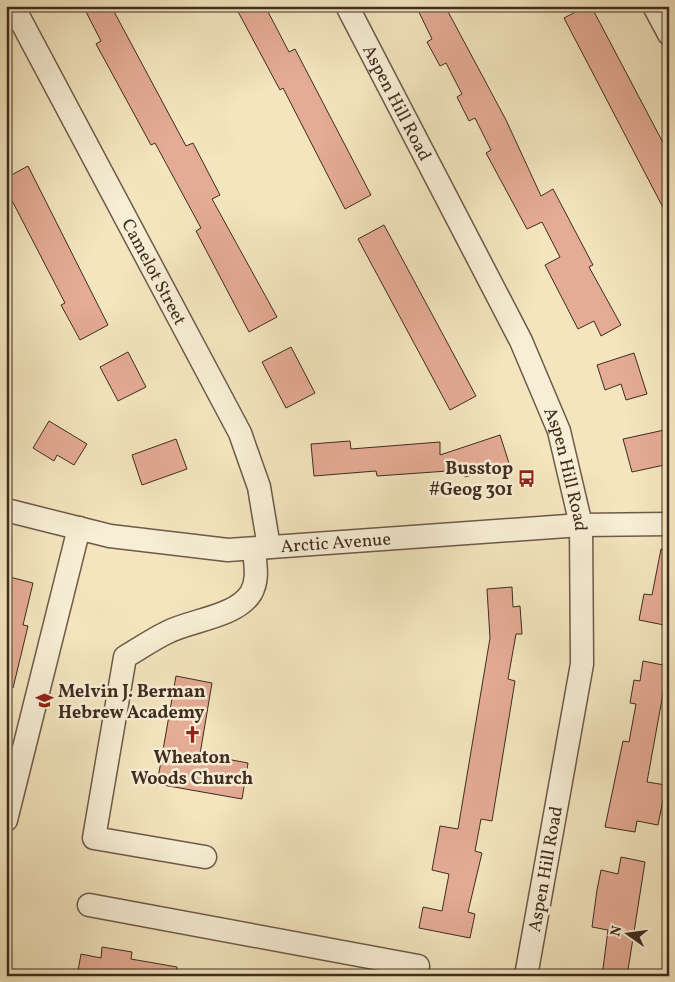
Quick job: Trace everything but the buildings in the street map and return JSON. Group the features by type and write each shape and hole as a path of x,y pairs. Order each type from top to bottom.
{"street":[{"name":"Camelot Street","path":"13,6 240,433 259,487 261,548 256,580 250,595 234,607 169,631 125,657 94,838 205,857"},
{"name":"Aspen Hill Road","path":"347,6 521,341 559,431 581,525 582,664 526,976"},
{"path":"654,6 669,34"},
{"name":"Arctic Avenue","path":"6,510 110,536 228,550 581,525 669,524"},
{"path":"6,820 79,528"},
{"path":"89,905 418,966"}],"place":[{"name":"Busstop #Geog 301","path":"527,478"},
{"name":"Melvin J. Berman Hebrew Academy","path":"44,701"},
{"name":"Wheaton Woods Church","path":"192,734"}]}
